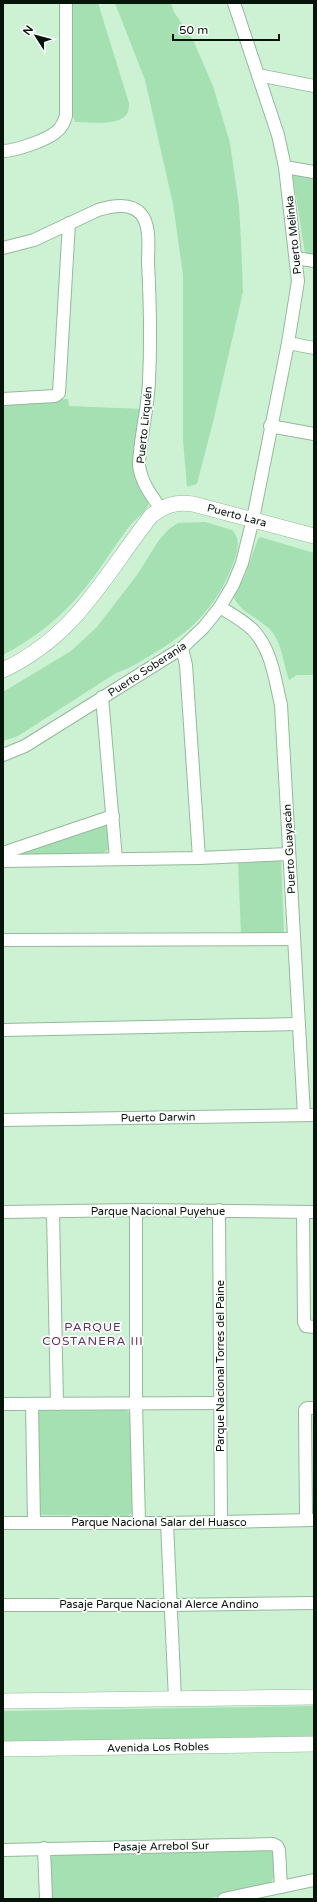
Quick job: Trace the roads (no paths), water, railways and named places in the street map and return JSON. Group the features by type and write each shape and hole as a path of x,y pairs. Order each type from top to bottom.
{"street":[{"path":"3,151 14,149 51,135 58,131 63,124 66,116 66,3"},
{"name":"Puerto Melinka","path":"234,3 278,134 285,167 298,281 288,343 270,426 253,519"},
{"path":"258,75 314,86"},
{"path":"285,167 314,172"},
{"name":"Puerto Lirquén","path":"68,223 107,207 117,206 134,208 141,214 146,225 150,298 149,382 139,465 140,473 160,509"},
{"path":"3,248 34,240 68,223 59,393 55,396 3,399"},
{"path":"296,258 314,261"},
{"path":"288,343 314,348"},
{"path":"270,426 314,434"},
{"name":"Puerto Lara","path":"160,509 172,503 182,502 253,519 314,536"},
{"path":"3,670 42,647 72,622 98,589 142,527 151,516 160,509"},
{"name":"Puerto Soberanía","path":"3,755 25,746 182,648 204,627 220,606 233,585 242,563 253,519"},
{"name":"Puerto Guayacán","path":"220,606 253,630 266,650 274,674 281,705 298,1024 309,1115"},
{"path":"182,648 186,664 199,858"},
{"path":"102,697 116,859"},
{"path":"3,853 113,816"},
{"path":"3,861 199,858 289,854"},
{"path":"3,940 294,939"},
{"path":"3,1030 298,1024"},
{"name":"Puerto Darwin","path":"3,1120 309,1115"},
{"path":"136,1210 136,1403 140,1523"},
{"name":"Parque Nacional Puyehue","path":"3,1212 219,1210 309,1212"},
{"name":"Parque Nacional Torres del Paine","path":"219,1210 220,1522"},
{"path":"53,1212 57,1404"},
{"path":"309,1212 304,1322 306,1326 314,1327"},
{"path":"3,1404 220,1403"},
{"path":"32,1404 34,1523"},
{"path":"310,1520 304,1410 307,1408 314,1408"},
{"name":"Parque Nacional Salar del Huasco","path":"3,1523 167,1523 310,1520"},
{"path":"167,1523 172,1606 175,1699"},
{"name":"Pasaje Parque Nacional Alerce Andino","path":"3,1605 172,1606 314,1603"},
{"path":"3,1701 314,1697"},
{"name":"Avenida Los Robles","path":"3,1749 314,1744"},
{"name":"Pasaje Arrebol Sur","path":"3,1850 273,1844 277,1846 279,1850 281,1887"},
{"path":"44,1848 46,1899"},
{"path":"224,1899 314,1880"}],"district":[{"name":"PARQUE COSTANERA III","path":"93,1334"}]}
